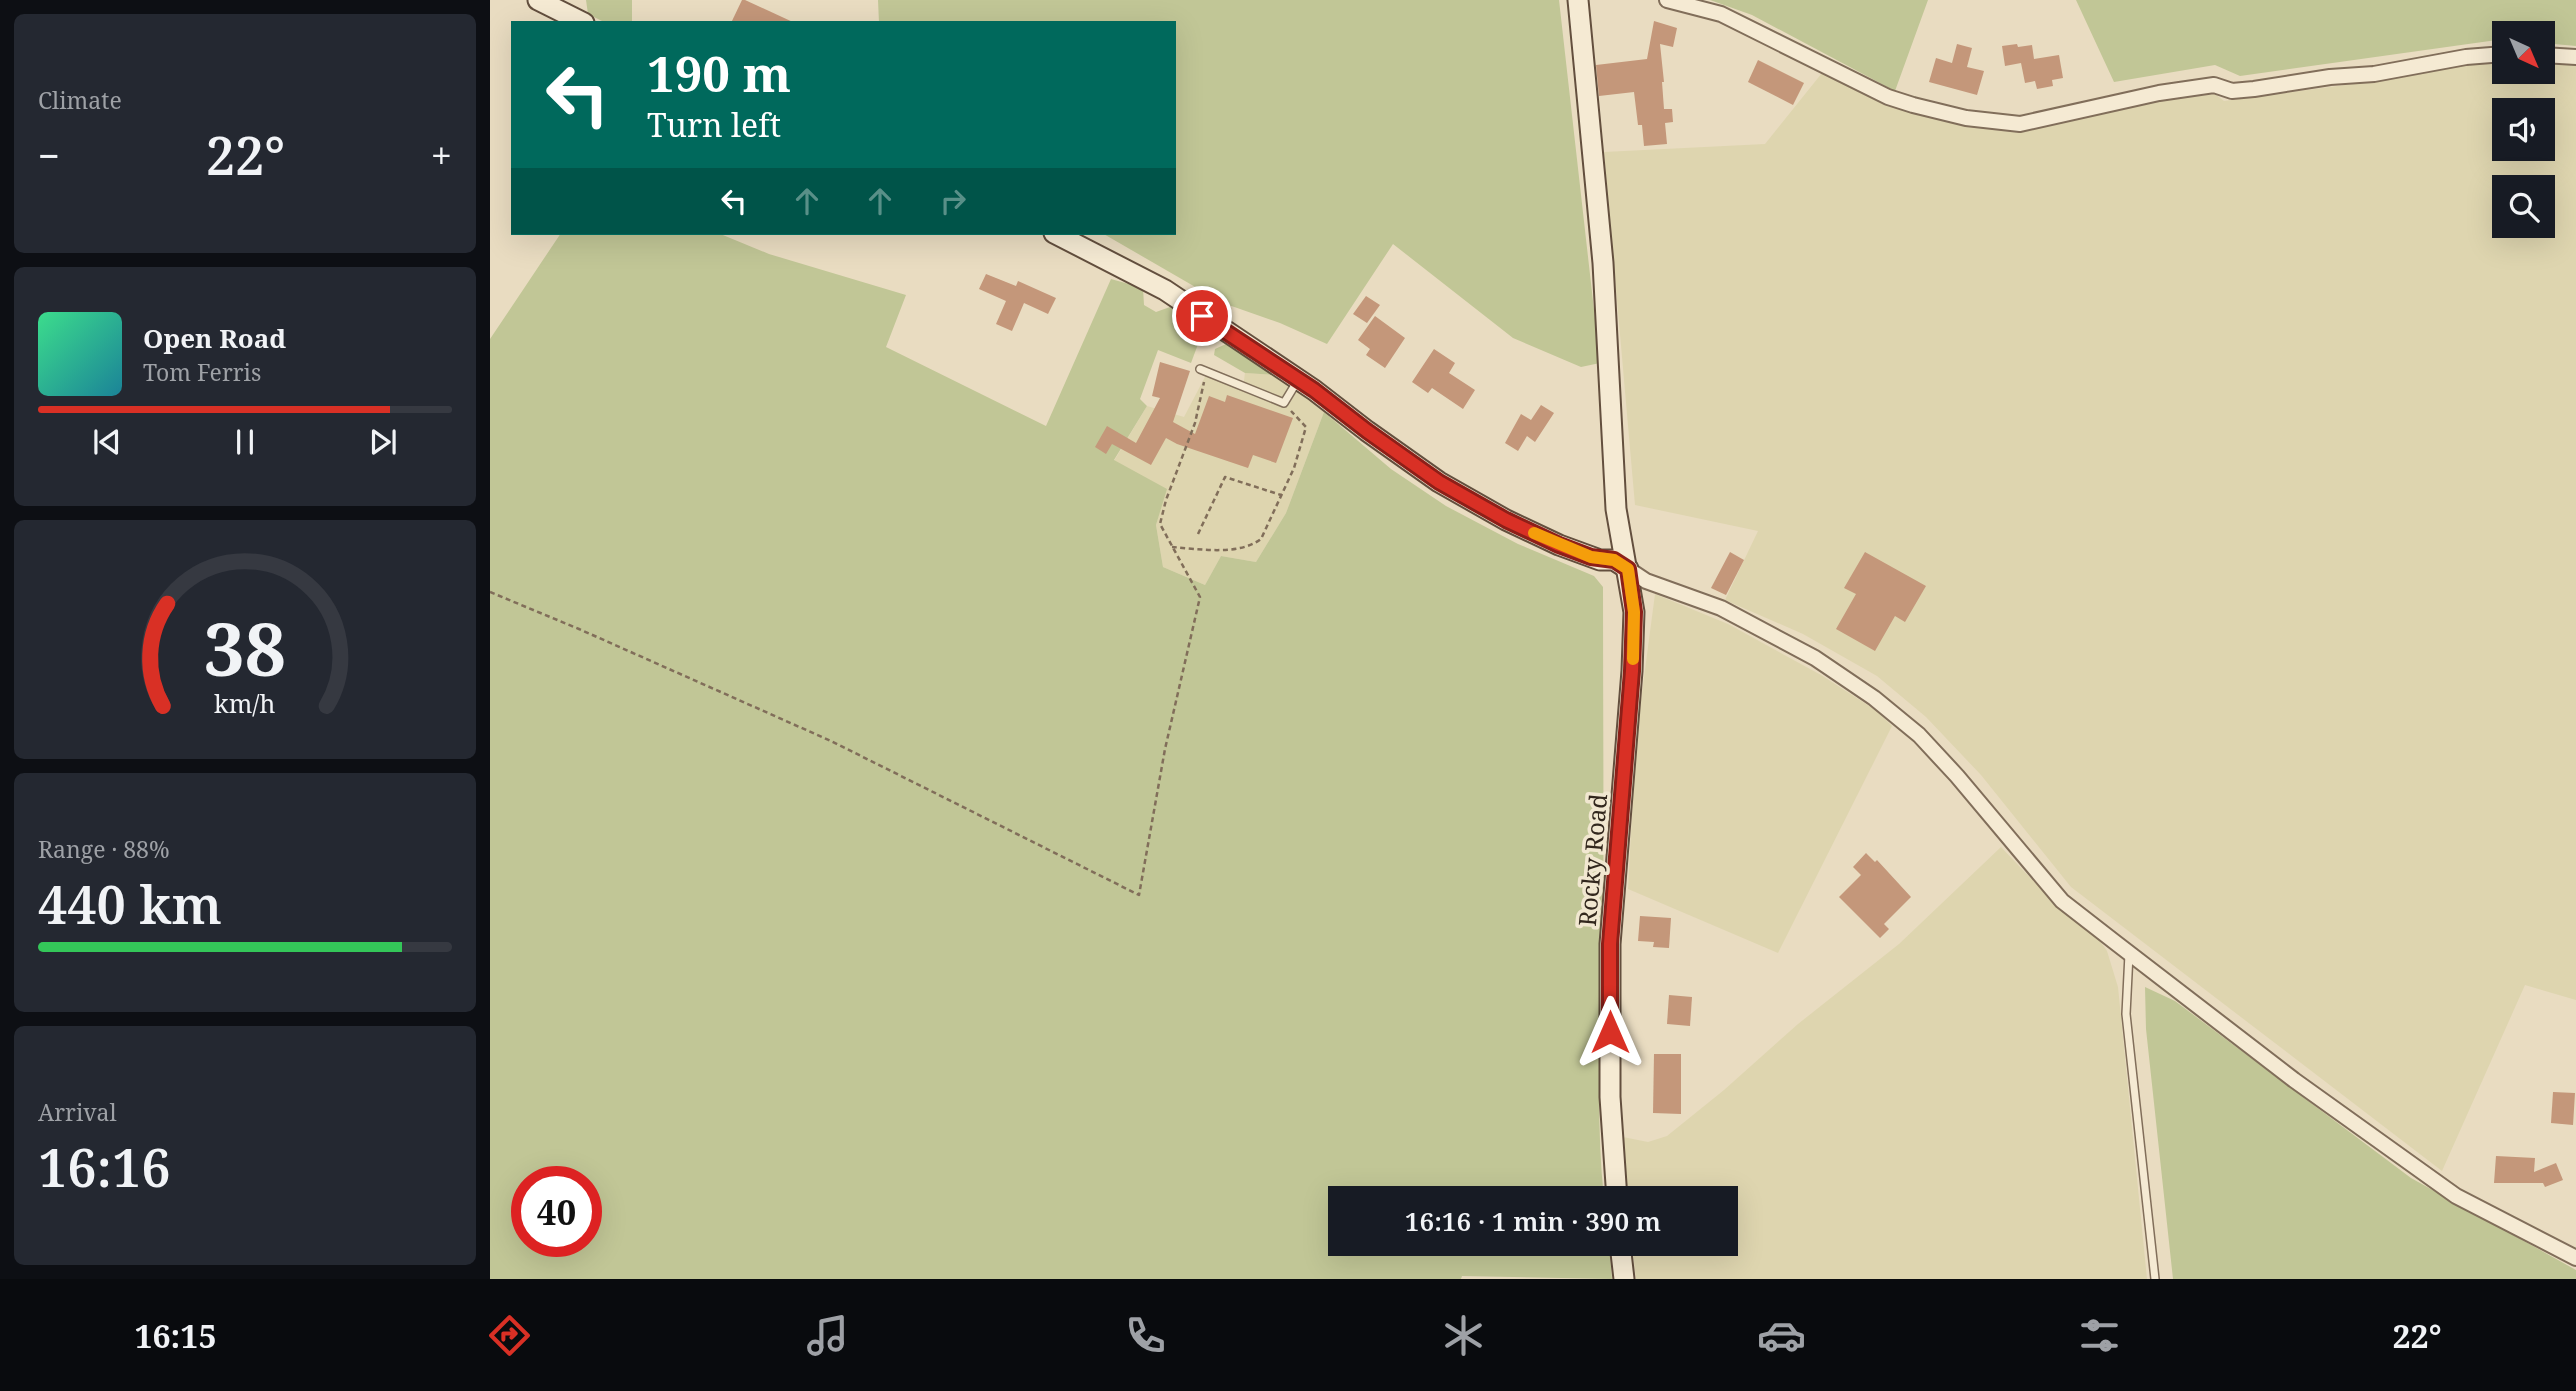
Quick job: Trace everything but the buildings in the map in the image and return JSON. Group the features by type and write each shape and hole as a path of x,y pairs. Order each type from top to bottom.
{"street":[{"path":"538,0 580,21"},
{"name":"Rocky Road","path":"1578,0 1603,263 1616,509 1634,612 1632,671 1610,944 1610,1097 1616,1186"},
{"path":"1667,0 1721,14 1888,97 1913,106 1966,118 2020,124 2159,93 2214,85 2232,91 2254,89 2330,77 2374,74 2466,57 2492,55"},
{"path":"2555,56 2576,57"},
{"path":"1058,235 1165,290 1298,380 1439,482 1506,520 1591,557 1614,560 1646,581 1731,613 1815,658 1874,698 1919,735 2063,901 2129,954 2294,1080 2456,1196 2576,1258"},
{"path":"1621,1256 1624,1279"}],"lane":[{"path":"1203,371 1284,403 1298,380"},
{"path":"2129,954 2126,1014 2155,1279"}],"path":[{"path":"490,592 831,741 1139,895 1165,750 1200,597 1160,524 1166,500 1195,423 1203,371"},
{"path":"1172,547 1211,550 1253,545 1261,539 1294,468 1306,427 1284,403"},
{"path":"1198,534 1225,477 1281,495"}],"shaded area":[{"path":"2555,62 2576,63 2576,1000 2525,985 2442,1171 2071,887 1981,775 1926,717 1877,676 1803,634 1725,600 1758,531 1635,505 1604,152 1765,144 1822,73 1923,115 1990,129 2026,128 2151,102 2215,94 2224,101 2399,78 2468,65 2492,64 2492,84 2555,84"},
{"path":"1245,373 1277,375 1324,412 1286,513 1256,562 1221,556 1205,585 1163,567 1156,525 1166,489 1114,461 1147,406 1184,417 1206,375 1243,387"},
{"path":"1655,594 1728,624 1821,675 1877,711 1892,726 1778,953 1628,889 1636,738"},
{"path":"2001,847 2061,910 2100,941 2107,951 2118,987 2147,1279 1636,1279 1633,1256 1738,1256 1738,1186 1626,1186 1623,1137 1648,1142 1667,1136 1798,1024 1899,944"}],"green space":[{"path":"586,0 632,0 632,21 602,21 588,14"},
{"path":"878,0 1559,0 1600,363 1581,367 1513,338 1393,244 1327,344 1280,323 1223,303 1105,235 1176,235 1176,21 879,21"},
{"path":"1710,0 1928,0 1895,91 1752,15"},
{"path":"2076,0 2576,0 2576,46 2555,44 2555,21 2492,21 2492,41 2240,76 2215,65 2114,82"},
{"path":"560,235 723,235 769,254 906,295 886,347 1046,426 1111,279 1143,288 1144,305 1156,312 1170,307 1204,328 1191,363 1158,350 1140,399 1147,406 1114,460 1167,489 1156,525 1163,567 1205,585 1221,556 1256,562 1286,513 1324,412 1391,469 1446,506 1518,544 1594,576 1603,587 1603,944 1599,1103 1603,1186 1328,1186 1328,1256 1610,1256 1612,1279 1462,1276 1461,1279 490,1279 490,339"},
{"path":"1226,344 1277,375 1245,373 1214,355 1215,349"},
{"path":"2145,987 2175,1001 2411,1178 2576,1270 2576,1279 2173,1279 2146,1029"}],"slow traffic":[{"path":"1534,533 1591,557 1614,560 1628,569 1634,612 1633,659"}],"route":[{"path":"1202,316 1314,390 1439,482 1506,520 1559,545 1591,557 1614,560 1628,569 1634,612 1632,671 1610,944 1610,1032"}]}
